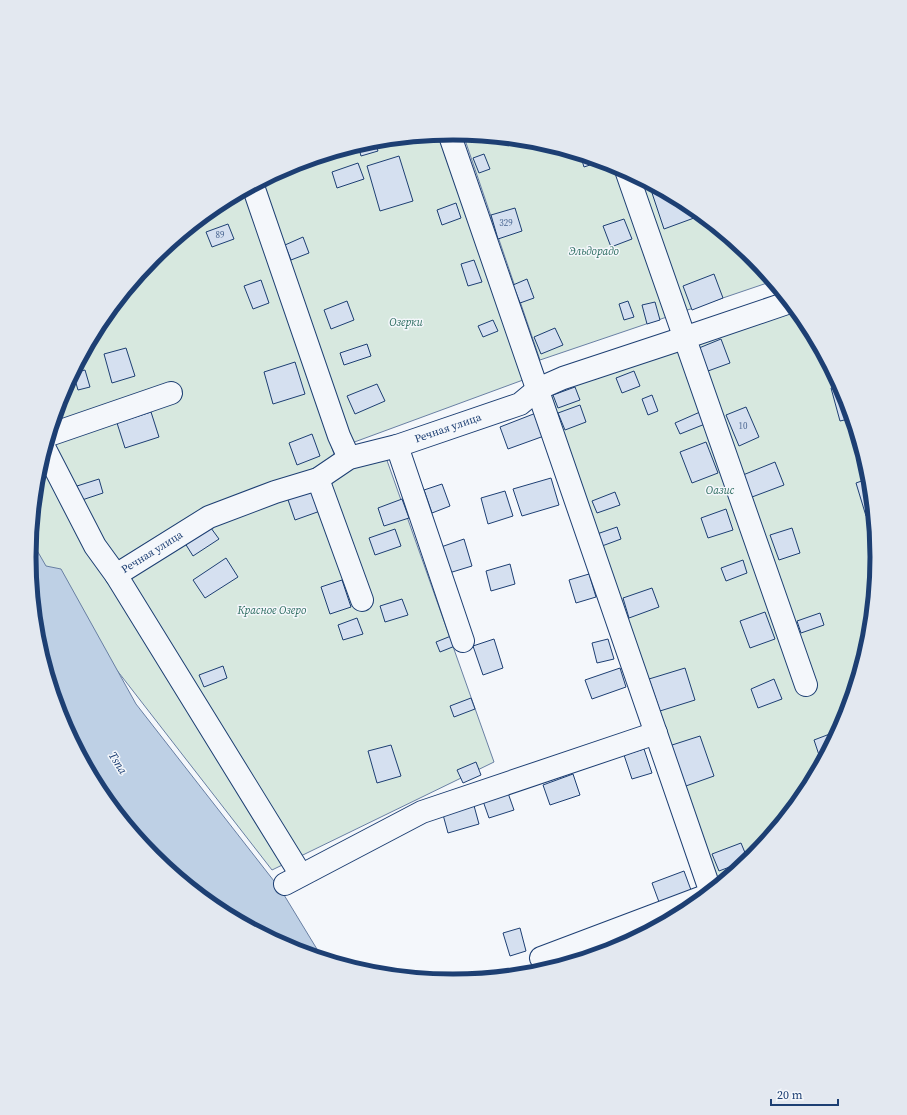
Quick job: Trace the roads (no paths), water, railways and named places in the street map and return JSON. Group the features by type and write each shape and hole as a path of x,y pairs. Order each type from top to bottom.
{"street":[{"path":"451,140 709,888"},
{"path":"629,179 806,685"},
{"path":"255,191 349,458"},
{"name":"Речная улица","path":"116,575 209,517 276,492 318,479 349,458 397,446 520,404 538,389 563,378 785,304"},
{"path":"55,433 171,393"},
{"path":"397,446 463,641"},
{"path":"48,456 95,546 116,575 293,880 422,812 656,733"},
{"path":"318,479 362,600"},
{"path":"541,958 686,904"}],"water":[{"name":"Tsna","path":"36,549 46,566 61,569 136,704 281,890 319,953 269,932 222,905 199,889 158,853 122,812 106,789 79,742 58,692 44,639 37,585"}],"park label":[{"name":"Эльдорадо","path":"594,251"},
{"name":"Озерки","path":"406,322"},
{"name":"Оазис","path":"720,490"},
{"name":"Красное Озеро","path":"272,610"}]}
